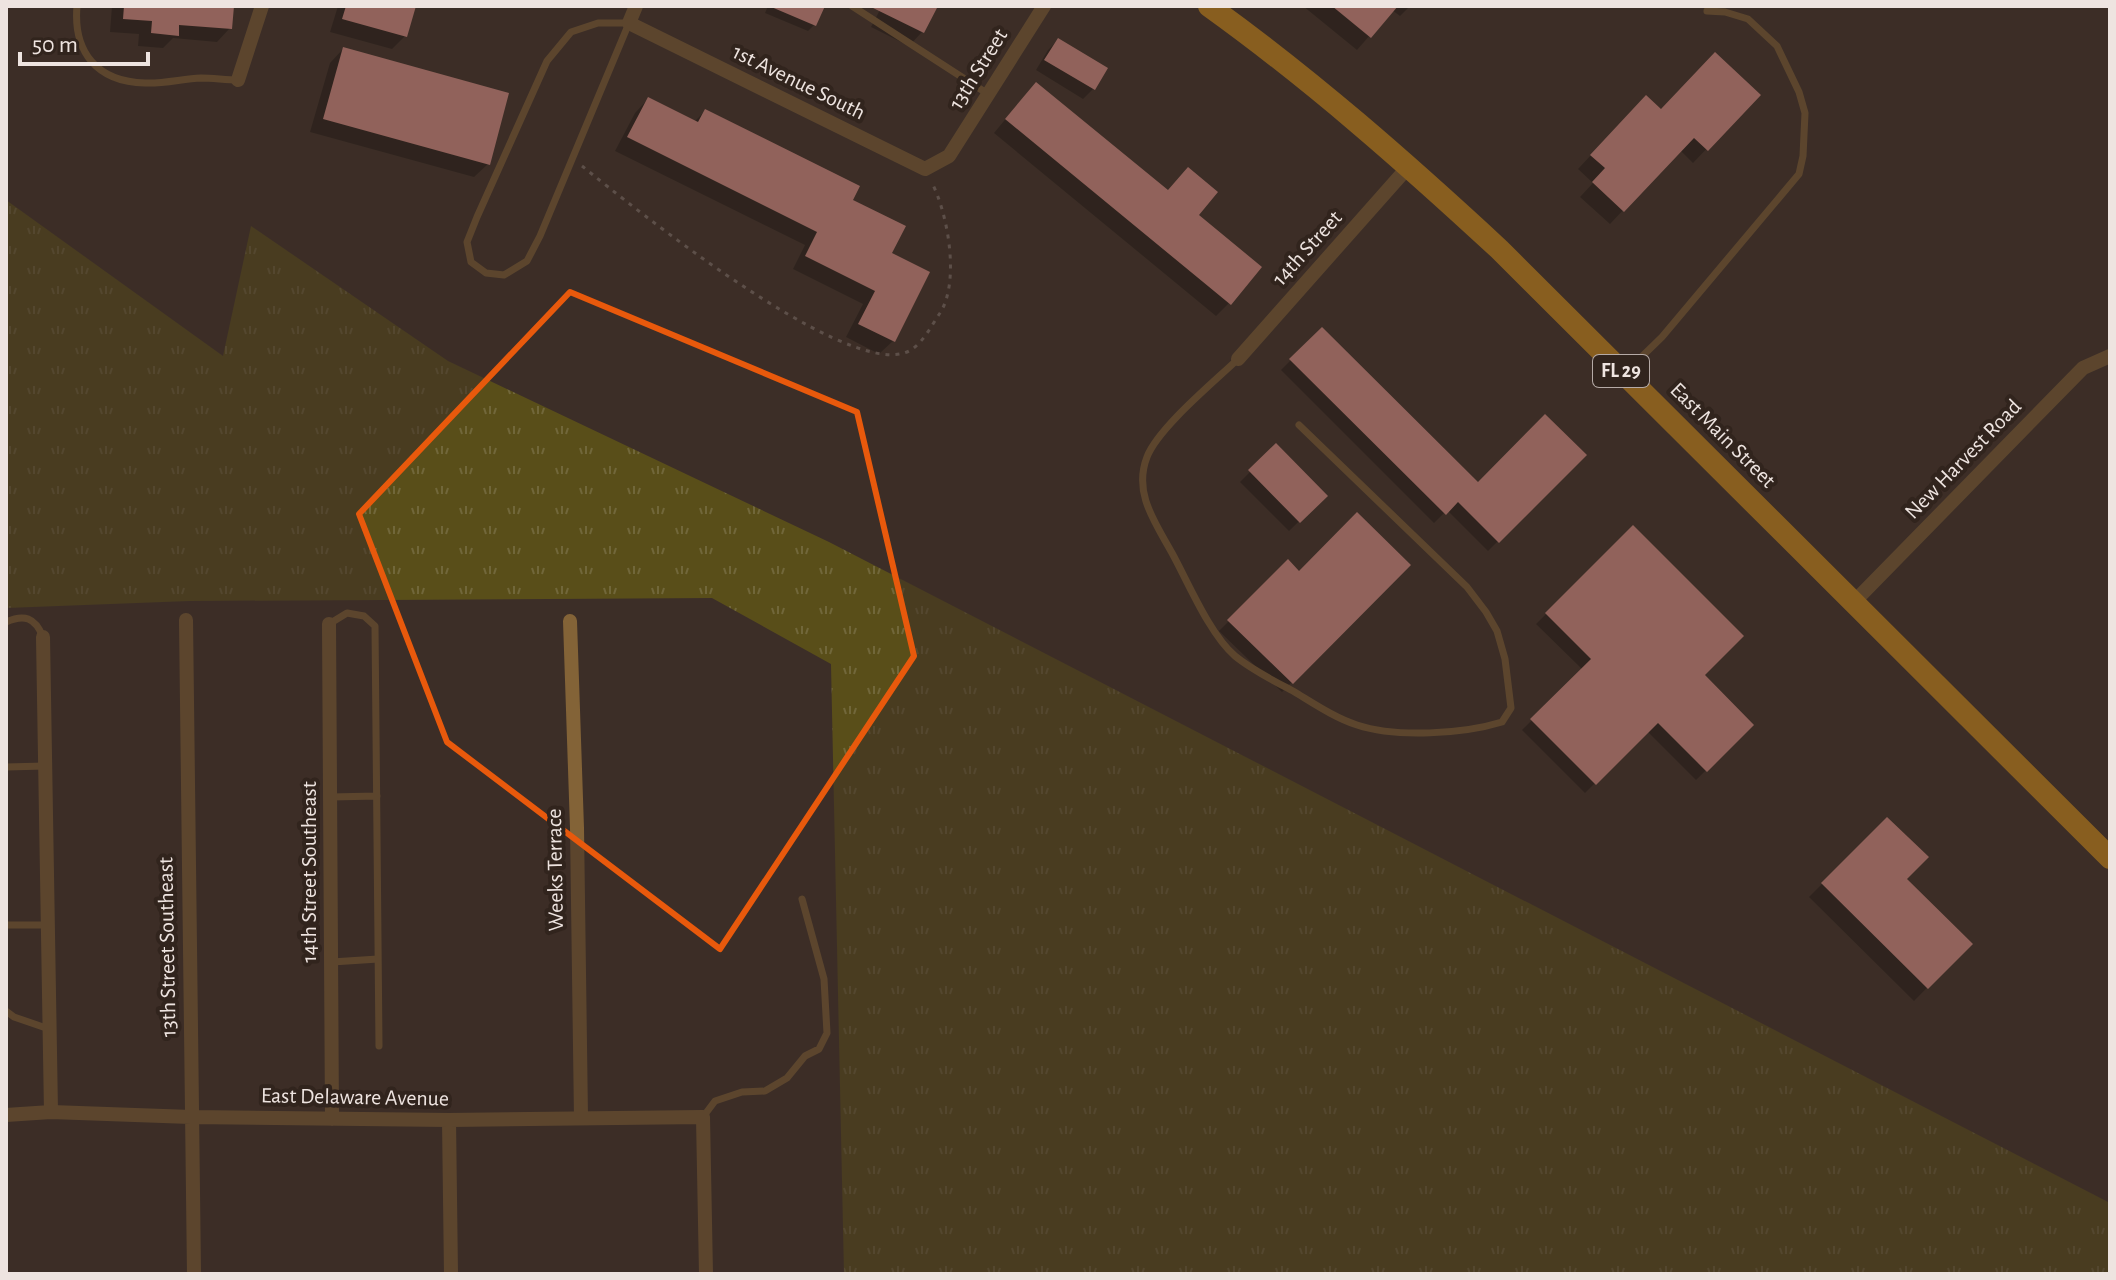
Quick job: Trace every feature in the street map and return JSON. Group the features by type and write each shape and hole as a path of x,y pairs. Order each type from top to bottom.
{"highway":[{"name":"East Main Street","path":"1209,6 1280,57 1409,166 1499,249 2110,858"}],"street":[{"path":"238,80 262,6"},
{"path":"629,23 636,6"},
{"name":"13th Street","path":"925,169 949,156 1044,6"},
{"name":"1st Avenue South","path":"629,23 925,169"},
{"name":"14th Street","path":"1238,359 1409,166"},
{"name":"New Harvest Road","path":"1854,602 2083,368 2109,354"},
{"name":"13th Street Southeast","path":"186,620 194,1274"},
{"name":"Weeks Terrace","path":"570,621 577,828 581,1118"},
{"name":"14th Street Southeast","path":"329,624 332,1119"},
{"path":"43,637 51,1112"},
{"name":"East Delaware Avenue","path":"6,1115 51,1112 449,1120 703,1117"},
{"path":"703,1117 706,1274"},
{"path":"449,1120 451,1274"}],"lane":[{"path":"77,6 78,38 84,52 93,65 106,73 145,83 203,78 238,80"},
{"path":"852,6 988,94"},
{"path":"1624,373 1662,337 1799,174 1805,113 1799,92 1777,46 1748,19 1725,12 1707,11"},
{"path":"598,23 629,23 527,261 504,275 486,273 471,262 467,242 547,61 571,32 598,23"},
{"path":"1238,359 1164,431 1147,455 1141,478 1144,502 1214,631 1234,656 1357,725 1392,733 1428,733 1485,728 1502,722 1511,708 1505,659 1497,631 1486,612 1467,587 1299,425"},
{"path":"329,624 347,613 364,616 375,626 379,1046"},
{"path":"6,622 19,617 31,620 39,626 43,637"},
{"path":"6,767 45,766"},
{"path":"331,797 377,796"},
{"path":"703,1117 715,1101 742,1092 765,1091 787,1078 805,1056 819,1049 827,1033 824,979 802,899"},
{"path":"6,925 48,925"},
{"path":"332,962 378,959"},
{"path":"6,1011 14,1017 49,1029"}],"path":[{"path":"573,159 662,230 735,281 802,322 855,348 881,354 904,353 918,344 944,306 951,263 948,235 940,198 925,169"}],"highlighted area":[{"path":"570,292 857,412 914,656 720,949 447,742 359,514"}],"green space":[{"path":"6,200 223,356 251,226 448,361 829,542 2110,1203 2110,1274 844,1274 831,664 712,598 189,601 6,608"}],"building":[{"path":"124,6 234,6 232,29 179,25 179,36 151,33 152,21 123,19"},
{"path":"346,6 416,6 407,37 342,19"},
{"path":"769,6 825,6 816,26"},
{"path":"869,6 938,6 924,33"},
{"path":"1332,6 1398,6 1371,38"},
{"path":"1058,38 1108,68 1095,90 1044,60"},
{"path":"343,47 509,93 490,165 323,119"},
{"path":"1715,52 1761,95 1708,151 1694,138 1624,212 1592,182 1605,168 1590,155 1646,95 1661,109"},
{"path":"1036,82 1168,190 1188,167 1218,192 1199,215 1262,267 1231,305 1005,119"},
{"path":"648,97 698,122 705,109 860,186 853,200 906,226 892,253 930,272 895,342 858,324 875,291 805,256 817,232 627,137"},
{"path":"1322,327 1478,482 1545,414 1587,455 1499,543 1458,502 1446,515 1289,359"},
{"path":"1276,443 1328,496 1300,523 1248,470"},
{"path":"1357,512 1411,565 1293,684 1227,620 1288,559 1299,571"},
{"path":"1633,525 1744,636 1705,675 1754,725 1707,772 1658,723 1596,785 1530,719 1591,659 1545,613"},
{"path":"1887,817 1929,857 1907,879 1973,944 1928,989 1821,883"}]}
